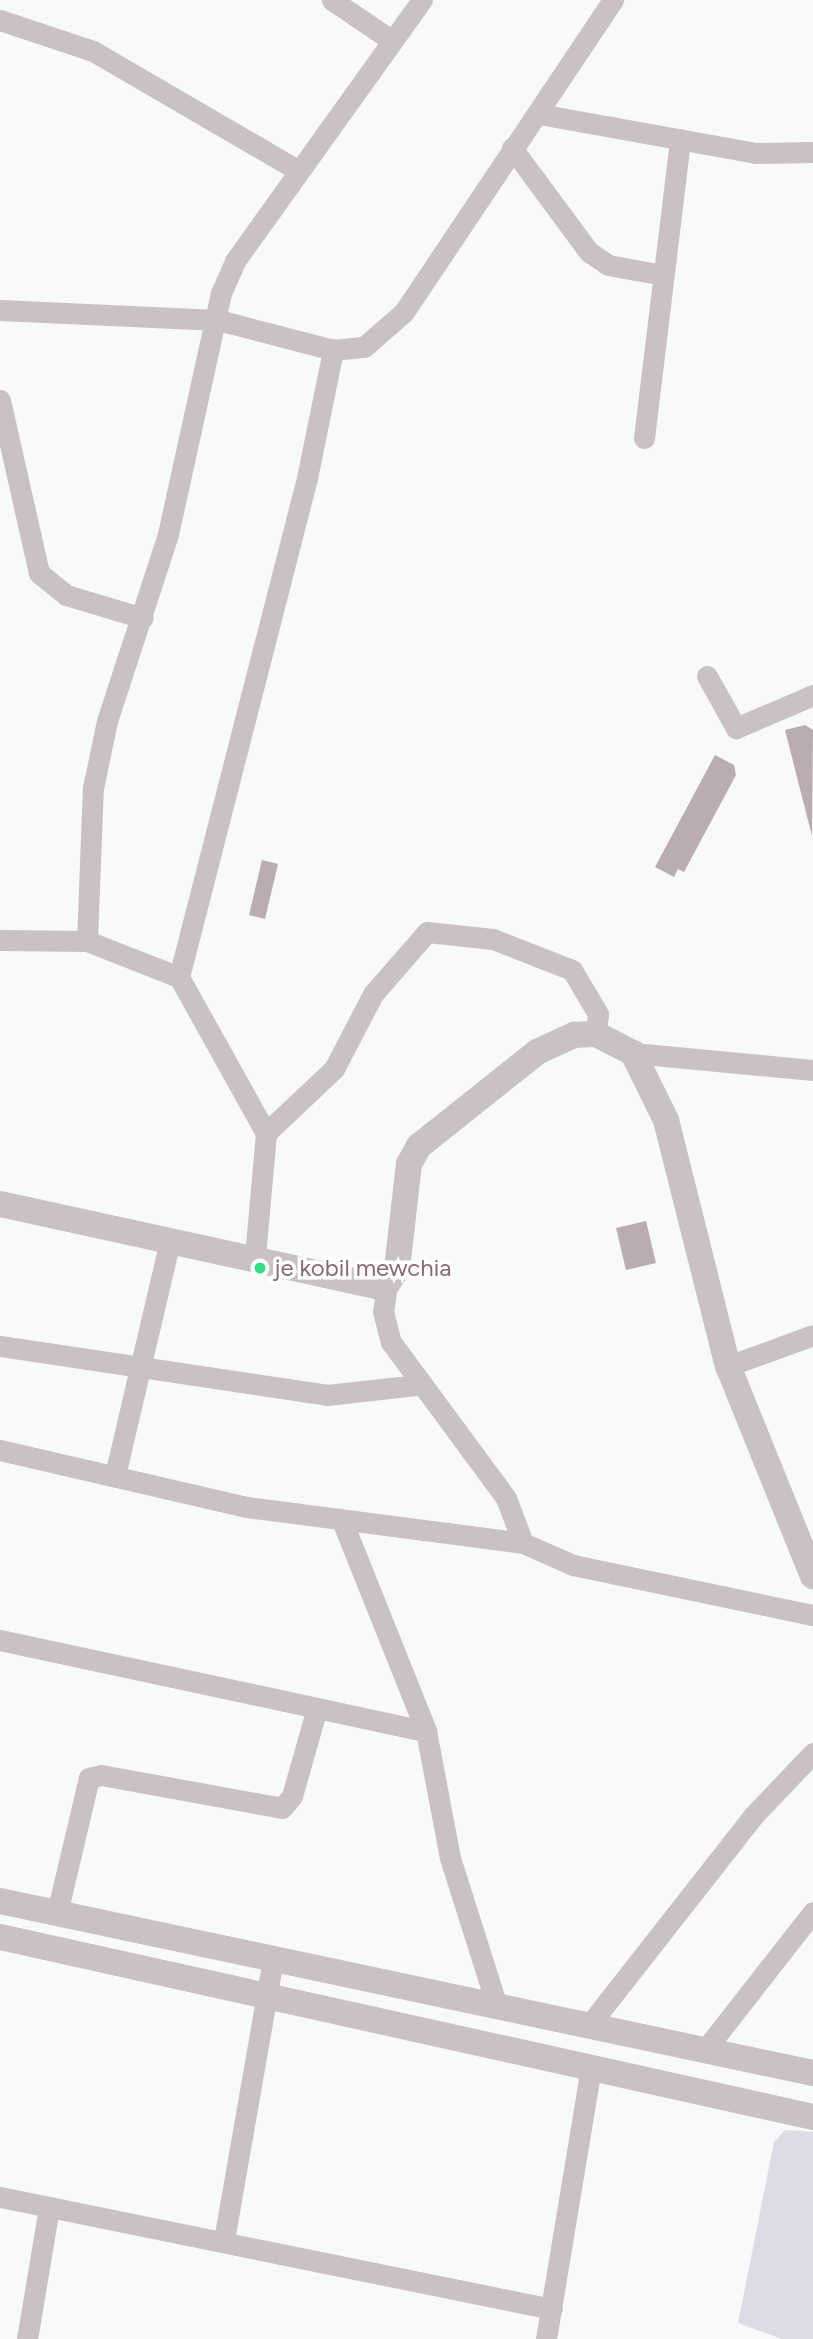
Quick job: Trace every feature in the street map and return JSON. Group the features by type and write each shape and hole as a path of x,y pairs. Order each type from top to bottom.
{"street":[{"path":"332,0 391,40"},
{"path":"87,941 93,788 107,721 143,618 195,430 218,320 235,261 422,0"},
{"path":"0,310 218,320 333,350 364,347 386,332 512,148 539,114 613,0"},
{"path":"0,20 93,51 299,171"},
{"path":"539,114 755,153 813,152"},
{"path":"644,438 680,139"},
{"path":"512,148 589,252 608,265 663,275"},
{"path":"178,976 307,478 333,350"},
{"path":"0,400 39,573 66,595 143,618"},
{"path":"707,676 736,728 813,695"},
{"path":"266,1133 334,1069 373,994 428,932 493,939 572,970 598,1014 596,1034"},
{"path":"0,940 87,941 178,976 266,1133 255,1256"},
{"path":"523,1544 506,1498 418,1385 391,1342 383,1311 387,1284 399,1257 409,1164 419,1146 537,1052 574,1035 596,1034 633,1053 813,1070"},
{"path":"633,1053 666,1120 728,1366 812,1569"},
{"path":"0,1204 170,1241 255,1256 376,1286 387,1284"},
{"path":"115,1475 170,1241"},
{"path":"728,1366 813,1335"},
{"path":"0,1346 138,1369 327,1395 418,1385"},
{"path":"0,1450 343,1523 523,1544 573,1565 813,1615"},
{"path":"343,1523 426,1731 450,1858 497,2006"},
{"path":"0,1640 316,1711 426,1731"},
{"path":"57,1913 89,1779 101,1775 282,1808 292,1796 316,1711"},
{"path":"590,2024 753,1816 813,1753"},
{"path":"0,1901 273,1961 590,2024 813,2073"},
{"path":"705,2050 813,1912"},
{"path":"0,1937 267,1993 813,2118"},
{"path":"224,2240 273,1961"},
{"path":"546,2339 591,2068"},
{"path":"0,2197 224,2240 552,2309"},
{"path":"27,2339 49,2207"}],"shaded area":[{"path":"785,2130 813,2132 813,2339 782,2339 738,2323 774,2142"}],"building":[{"path":"805,725 813,730 812,836 785,730"},
{"path":"715,755 734,765 736,775 684,872 678,869 674,877 655,867"},
{"path":"262,860 278,864 265,919 249,915"},
{"path":"646,1221 656,1263 626,1270 616,1228"}],"place":[{"name":"je kobil mewchia","path":"260,1268"}]}
